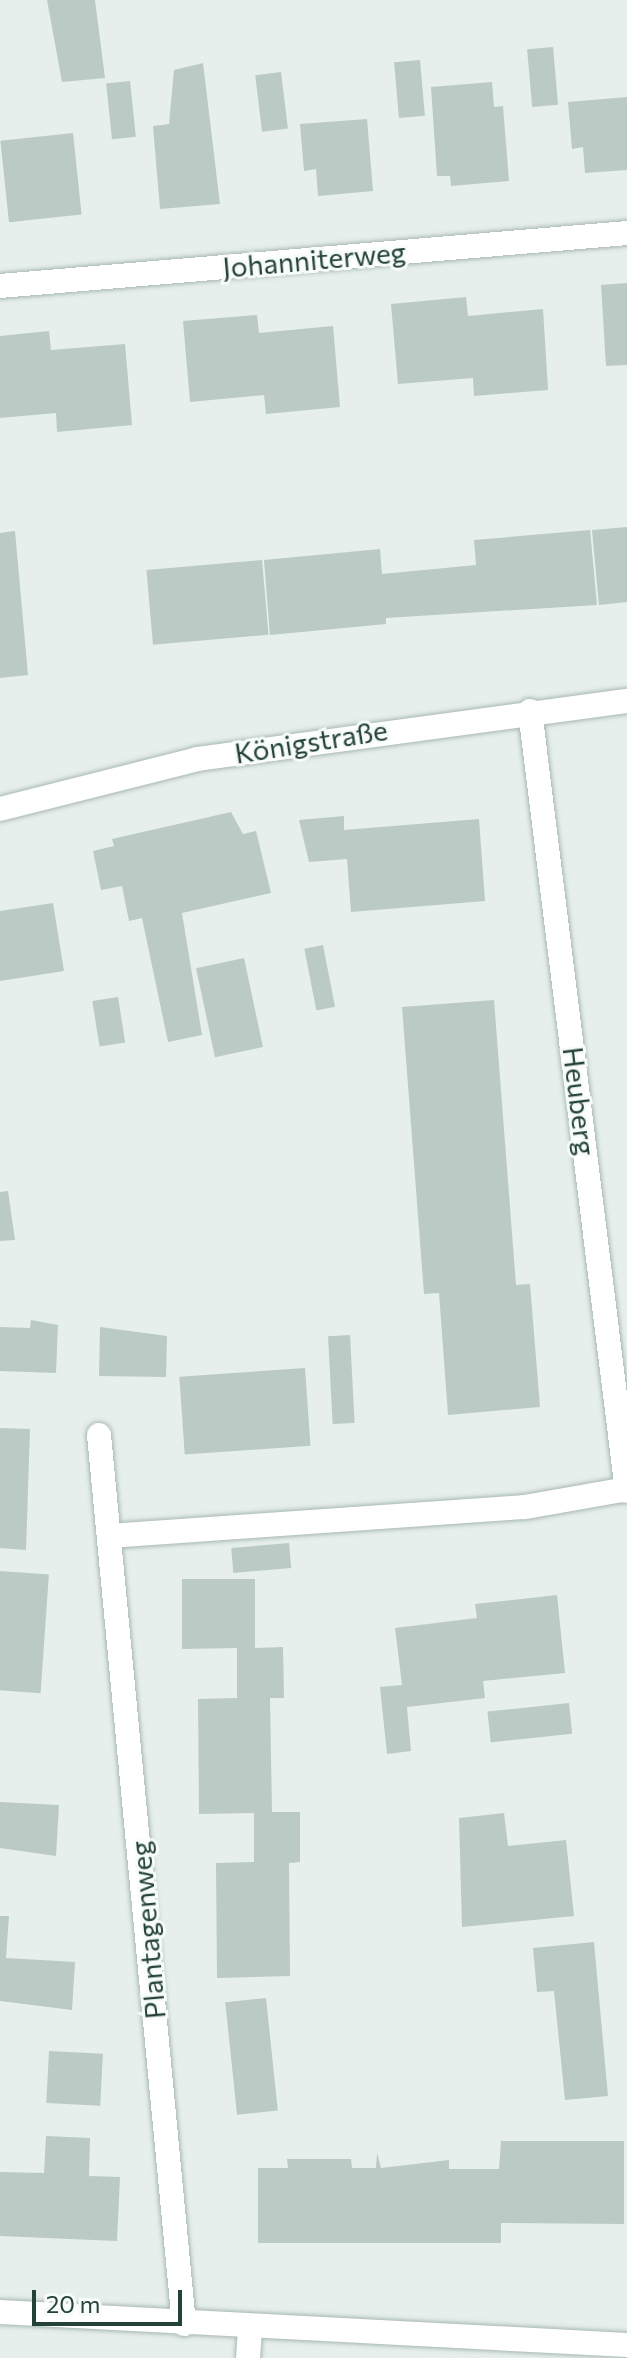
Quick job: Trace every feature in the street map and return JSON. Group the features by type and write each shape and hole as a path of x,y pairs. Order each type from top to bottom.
{"street":[{"name":"Johanniterweg","path":"0,286 627,233"},
{"name":"Königstraße","path":"0,809 197,759 530,711 627,701"},
{"name":"Heuberg","path":"530,711 618,1334 627,1490"},
{"name":"Plantagenweg","path":"99,1435 184,2324"},
{"path":"110,1536 525,1507 627,1490"},
{"path":"0,2312 627,2345"},
{"path":"248,2358 250,2327"}],"building":[{"path":"47,0 95,0 105,78 62,82"},
{"path":"553,47 558,105 532,107 527,49"},
{"path":"420,60 425,116 399,118 394,62"},
{"path":"203,63 220,204 160,209 153,126 169,124 174,70"},
{"path":"281,72 288,129 262,132 255,75"},
{"path":"130,81 136,137 112,139 106,84"},
{"path":"492,82 494,107 503,106 509,181 451,186 450,176 437,176 431,87"},
{"path":"627,97 627,170 585,173 583,147 572,149 568,102"},
{"path":"367,119 373,191 318,196 316,169 304,171 300,124"},
{"path":"73,133 82,215 9,222 0,141"},
{"path":"627,283 627,365 606,366 601,285"},
{"path":"466,297 468,316 543,309 548,390 474,396 473,378 398,384 391,304"},
{"path":"257,315 259,333 333,326 340,407 266,414 264,395 190,402 183,321"},
{"path":"49,331 51,350 125,344 132,425 57,432 56,413 0,418 0,336"},
{"path":"627,527 627,602 599,605 592,530"},
{"path":"590,530 597,605 386,618 386,624 270,635 264,560 380,549 382,574 476,565 474,540"},
{"path":"15,531 28,675 0,678 0,533"},
{"path":"262,560 269,635 153,645 146,570"},
{"path":"231,812 243,834 256,831 271,893 182,913 202,1035 168,1042 142,918 129,921 122,886 101,890 93,851 114,846 112,839"},
{"path":"344,816 344,830 479,819 485,901 351,912 347,859 309,862 299,820"},
{"path":"53,903 64,971 0,981 0,911"},
{"path":"323,945 335,1007 316,1010 304,949"},
{"path":"244,958 263,1047 215,1057 196,968"},
{"path":"118,997 125,1042 100,1047 92,1001"},
{"path":"494,1000 516,1285 530,1284 540,1407 448,1415 439,1293 424,1294 402,1007"},
{"path":"8,1191 15,1240 0,1241 0,1192"},
{"path":"31,1320 58,1325 56,1373 0,1371 0,1327 30,1328"},
{"path":"100,1327 167,1336 166,1377 99,1376"},
{"path":"350,1335 355,1423 333,1424 328,1336"},
{"path":"305,1368 310,1446 185,1455 179,1377"},
{"path":"0,1428 30,1429 26,1550 0,1548"},
{"path":"289,1543 291,1568 233,1573 231,1548"},
{"path":"0,1571 49,1574 41,1693 0,1690"},
{"path":"182,1579 255,1579 255,1648 283,1647 284,1698 270,1698 272,1812 300,1812 300,1862 289,1863 290,1976 217,1978 216,1863 254,1862 254,1813 199,1814 198,1699 237,1698 237,1648 182,1649"},
{"path":"557,1595 565,1673 483,1681 485,1698 407,1707 411,1751 387,1754 380,1687 402,1685 395,1628 477,1618 475,1604"},
{"path":"569,1703 572,1734 491,1742 487,1712"},
{"path":"0,1802 59,1805 56,1856 0,1848"},
{"path":"504,1813 508,1846 566,1840 574,1916 462,1927 459,1818"},
{"path":"0,1916 9,1916 6,1958 75,1962 72,2010 0,2001"},
{"path":"594,1942 608,2096 565,2100 554,1991 537,1992 533,1948"},
{"path":"266,1998 278,2110 237,2115 225,2002"},
{"path":"49,2051 103,2054 100,2106 46,2103"},
{"path":"46,2136 90,2138 89,2176 120,2177 117,2241 0,2236 0,2172 44,2173"},
{"path":"501,2141 624,2141 624,2224 501,2223 501,2243 258,2243 258,2168 288,2168 287,2159 351,2159 352,2168 376,2168 377,2153 381,2168 449,2160 449,2169 499,2169"}]}
